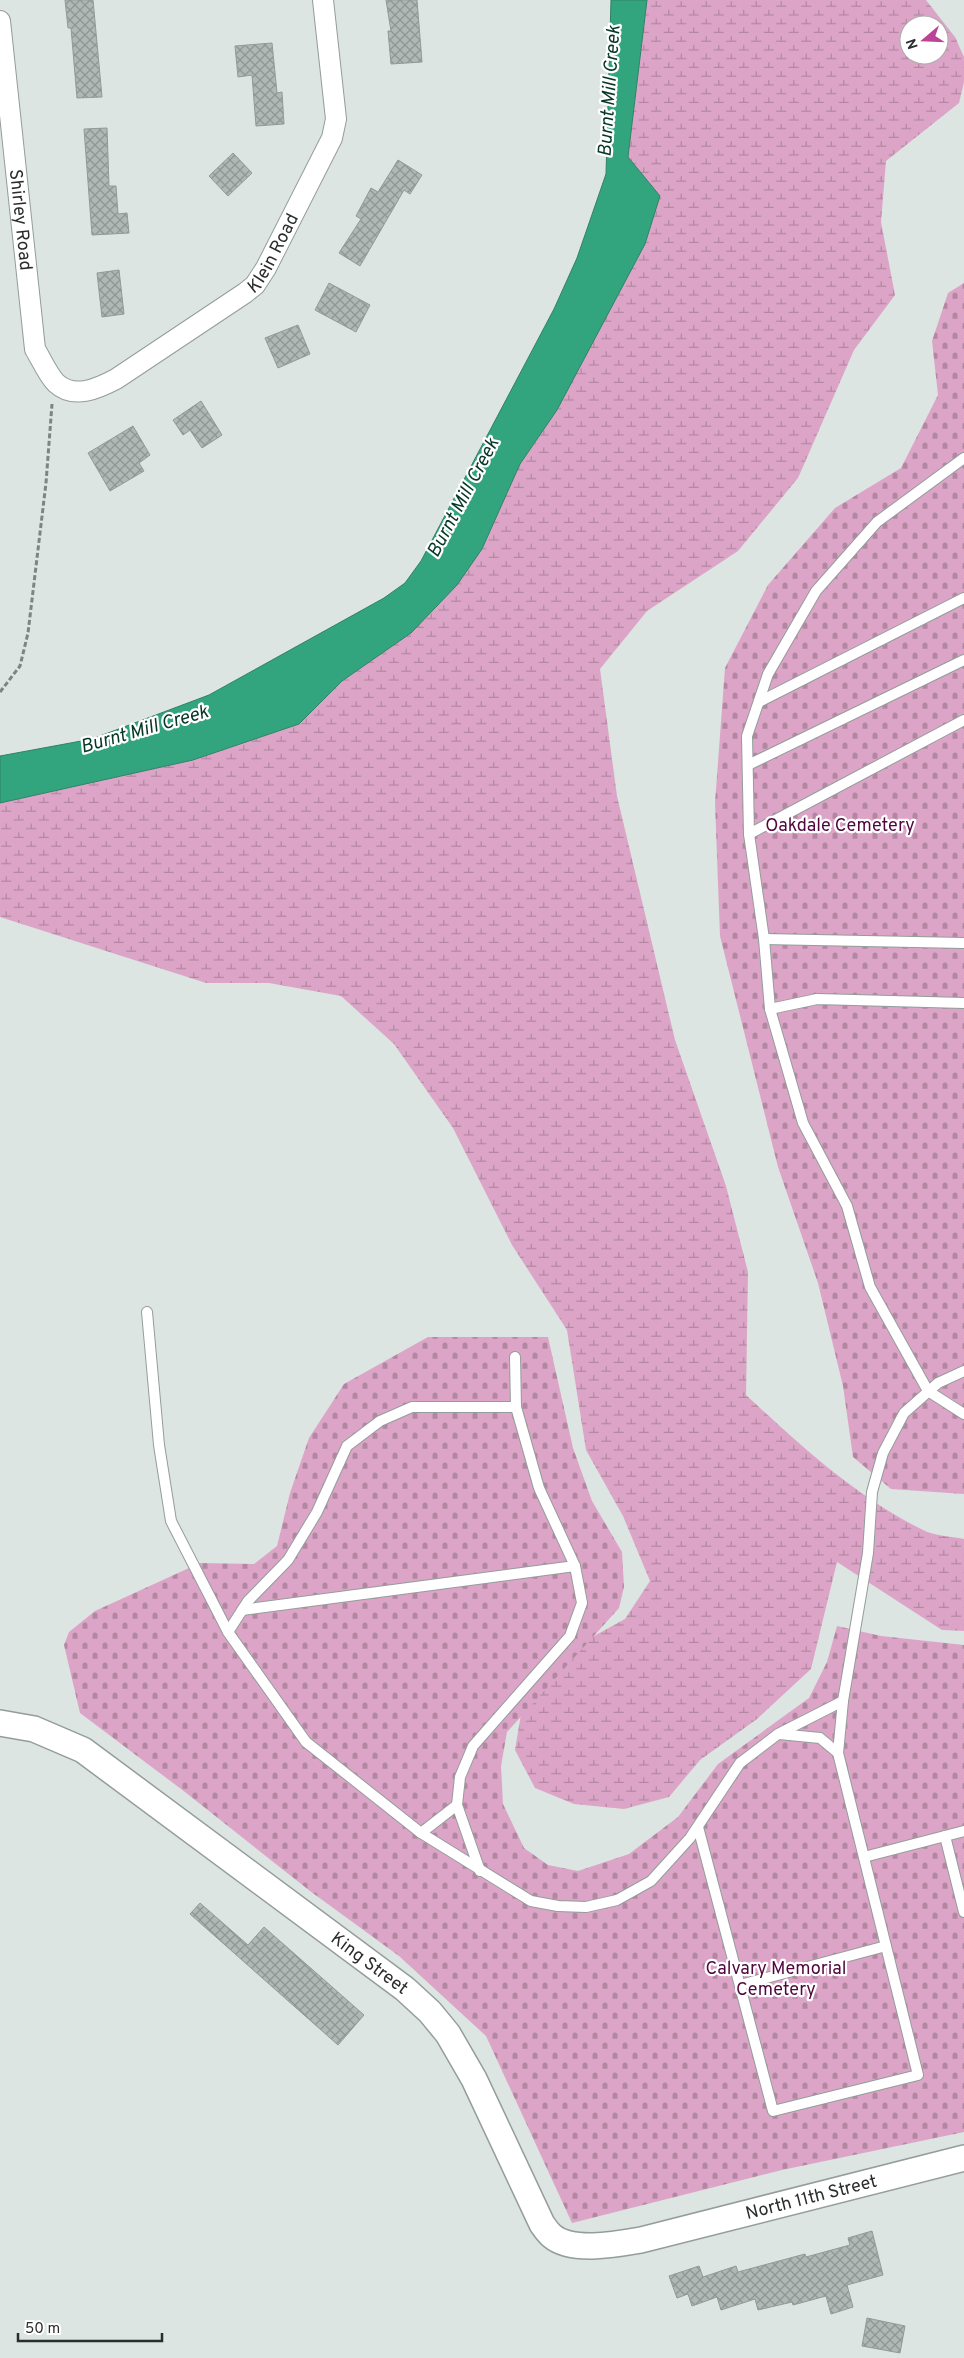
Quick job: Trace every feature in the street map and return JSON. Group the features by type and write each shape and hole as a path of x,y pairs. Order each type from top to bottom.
{"street":[{"name":"Klein Road","path":"56,384 69,390 84,392 108,384 255,285 266,268 332,138 336,120 323,0"},
{"name":"Shirley Road","path":"0,20 35,349 56,384"},
{"name":"King Street","path":"0,1723 34,1729 83,1750 405,1988 418,2000 448,2034 466,2064 542,2224 552,2236 560,2241 575,2245 598,2246 620,2244 659,2235"},
{"name":"North 11th Street","path":"659,2235 964,2158"}],"lane":[{"path":"963,1412 928,1391 870,1288 847,1206 803,1123 770,1009 764,939 749,834 747,736 768,674 816,591 877,522 964,458"},
{"path":"759,702 964,598"},
{"path":"748,765 964,660"},
{"path":"749,834 964,720"},
{"path":"764,939 964,942"},
{"path":"770,1009 817,998 964,1003"},
{"path":"147,1312 159,1446 171,1521 228,1632 306,1742 421,1833 531,1901 558,1906 586,1907 617,1900 651,1881 698,1827 740,1763 778,1734 843,1701"},
{"path":"480,1871 457,1805 460,1777 473,1746 570,1636 582,1603 575,1566 539,1488 516,1407 515,1357"},
{"path":"698,1827 773,2111 918,2075 838,1753 843,1701 868,1554 870,1510 883,1453 904,1413 938,1383 964,1371"},
{"path":"228,1632 248,1601 288,1560 317,1512 347,1446 380,1420 412,1407 516,1407"},
{"path":"242,1610 575,1566"},
{"path":"778,1734 820,1738 838,1753"},
{"path":"421,1833 457,1805"},
{"path":"864,1857 964,1831"},
{"path":"945,1836 964,1912"},
{"path":"740,1984 886,1946"}],"path":[{"path":"0,692 20,666 28,633 46,483 50,415 56,384"}],"green space":[{"path":"647,0 926,0 938,15 899,15 899,65 949,65 949,29 955,37 964,57 964,82 959,103 886,161 881,222 895,295 854,350 798,478 738,551 647,611 600,669 617,796 675,1040 726,1186 748,1272 746,1395 808,1451 875,1502 927,1532 964,1539 964,1631 942,1630 837,1562 811,1669 757,1719 700,1760 669,1797 624,1809 574,1804 535,1788 515,1750 521,1714 554,1658 625,1619 650,1581 623,1516 586,1450 567,1330 512,1245 453,1128 394,1044 341,996 269,983 206,983 0,917 0,803 193,760 299,724 342,681 411,633 482,549 520,464 557,410 660,196 628,157"},
{"name":"Oakdale Cemetery","path":"964,283 964,1494 891,1489 853,1457 843,1386 818,1283 778,1167 720,936 715,803 725,668 768,585 835,508 901,468 938,395 932,341 948,293"},
{"name":"Calvary Memorial Cemetery","path":"428,1337 548,1337 573,1448 592,1501 622,1552 624,1587 619,1608 507,1732 501,1766 503,1804 524,1848 548,1865 578,1871 629,1854 678,1817 718,1764 809,1698 827,1662 837,1626 881,1636 964,1645 964,2132 782,2170 572,2223 486,2036 399,1956 310,1891 185,1792 80,1713 64,1645 69,1632 95,1611 200,1563 254,1564 277,1546 290,1493 309,1438 344,1384"}],"water":[{"name":"Burnt Mill Creek","path":"611,0 647,0 628,157 660,196 645,244 557,410 520,464 482,549 457,585 411,633 342,681 299,724 193,760 0,803 0,756 92,739 209,695 384,598 405,583 421,561 554,309 577,258 606,174"}],"building":[{"path":"65,0 93,0 102,97 77,98 71,28 68,28"},
{"path":"386,0 417,0 422,62 391,64 388,31 391,31"},
{"path":"272,43 277,93 282,92 284,124 256,126 252,75 238,77 235,46"},
{"path":"107,128 109,186 116,186 118,214 127,213 129,233 92,235 84,129"},
{"path":"233,153 252,173 228,196 209,176"},
{"path":"398,160 422,175 410,194 404,190 360,266 339,253 361,219 356,216 371,188 378,192"},
{"path":"119,270 124,314 102,317 97,273"},
{"path":"329,283 370,305 356,332 315,310"},
{"path":"298,325 310,354 278,368 265,338"},
{"path":"201,401 222,435 202,448 190,430 183,435 173,420"},
{"path":"133,426 150,455 139,463 144,471 110,491 88,453"},
{"path":"200,1903 248,1945 264,1927 364,2015 338,2045 190,1914"},
{"path":"872,2231 883,2275 847,2285 853,2307 831,2314 826,2296 793,2305 792,2302 758,2310 755,2299 721,2310 717,2297 692,2306 688,2294 677,2298 669,2276 699,2266 703,2277 736,2266 738,2272 805,2254 806,2257 850,2245 848,2238"},
{"path":"867,2318 905,2326 900,2353 862,2346"}]}
